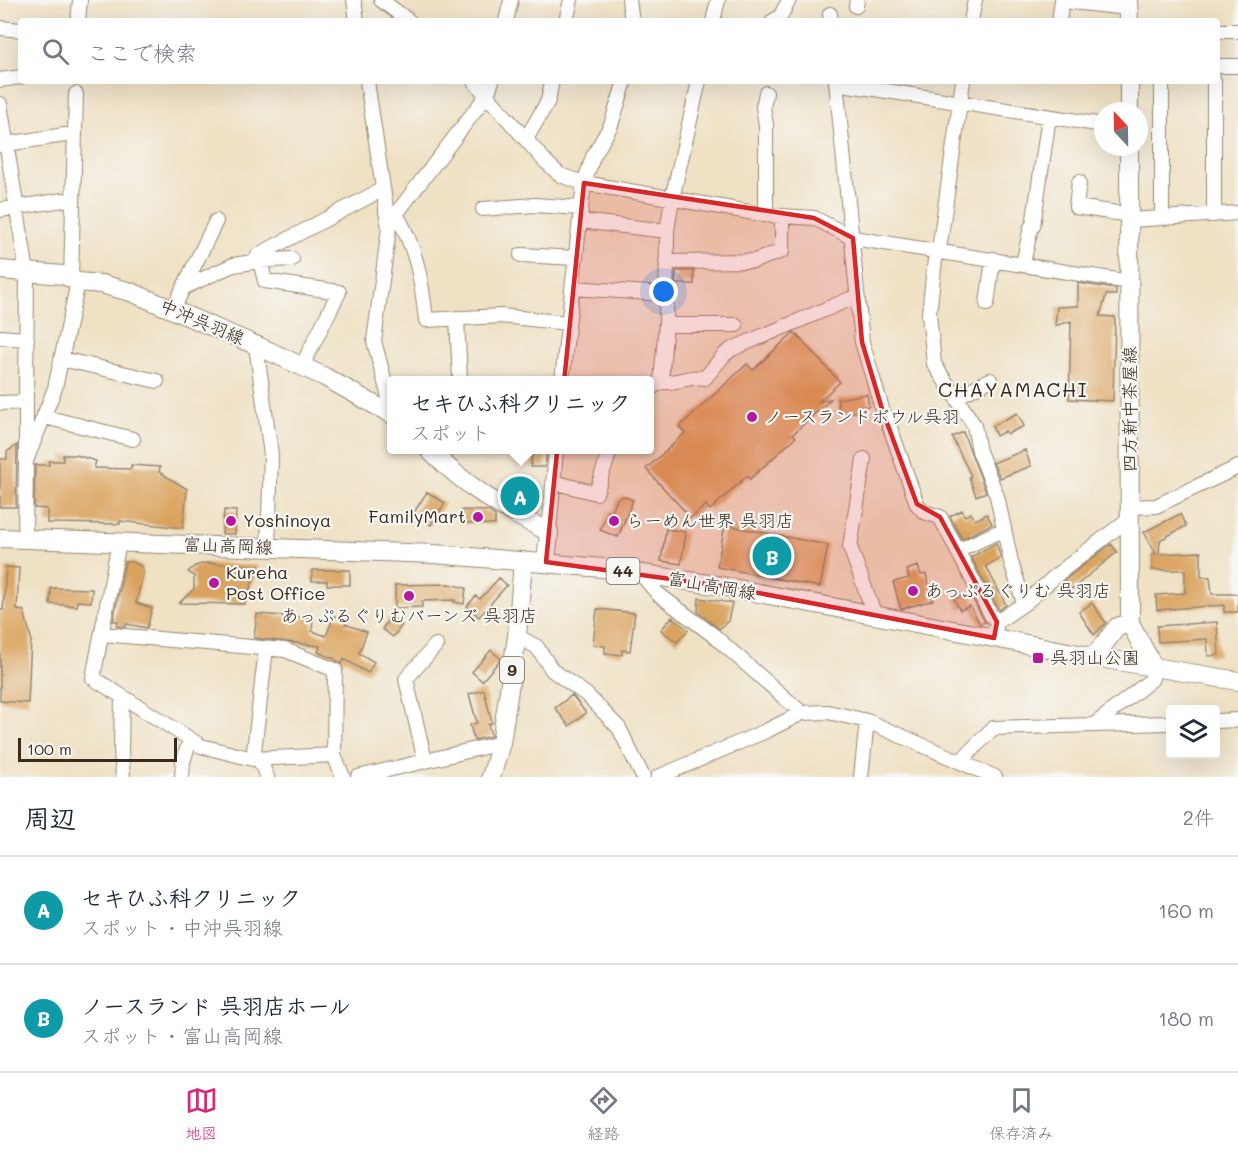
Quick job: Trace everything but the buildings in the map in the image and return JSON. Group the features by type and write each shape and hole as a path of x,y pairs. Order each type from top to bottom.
{"main road":[{"path":"1129,84 1129,102"},
{"name":"四方新中茶屋線","path":"1129,156 1130,623 1154,666"},
{"name":"中沖呉羽線","path":"0,270 64,276 121,289 173,309 302,366 387,412"},
{"path":"433,454 462,480 506,510 549,532 546,562"},
{"name":"富山高岡線","path":"0,538 434,554 603,568 722,586 875,616 996,630 1094,657 1238,681"},
{"name":"9","path":"492,777 501,743 517,636 523,561"},
{"path":"1094,657 1117,627 1130,623"}],"street":[{"path":"78,18 80,0"},
{"path":"354,0 357,18"},
{"path":"381,0 398,5 407,18"},
{"path":"507,18 510,0"},
{"path":"567,18 571,0"},
{"path":"629,0 632,18"},
{"path":"714,18 718,0"},
{"path":"778,18 789,0"},
{"path":"972,18 975,0"},
{"path":"1059,18 1062,0 1128,10"},
{"path":"0,28 18,30"},
{"path":"1220,31 1238,31"},
{"path":"1220,66 1238,66"},
{"path":"0,80 18,77"},
{"path":"367,84 383,189 391,213 407,232 414,252 423,291 426,320 501,316 568,323"},
{"path":"477,84 560,175 584,183 766,215 814,218 853,238 1130,282"},
{"path":"387,386 374,341 391,213 487,95 491,84"},
{"path":"526,139 548,101 551,84"},
{"path":"563,376 584,183 593,157 611,125 624,84"},
{"path":"698,84 667,231 666,325 655,386 699,377 705,378 732,349 857,298"},
{"path":"836,84 865,357 917,504 924,512 940,517 991,615 996,630 1131,512 1156,506 1238,467"},
{"path":"962,84 929,301 929,327 934,364 974,425 979,451 997,496 1011,562 1025,603"},
{"path":"1162,84 1162,217"},
{"path":"1214,84 1214,215"},
{"path":"868,85 959,103 1094,124"},
{"path":"766,93 763,107 766,215"},
{"path":"26,461 55,388 62,359 74,280 76,94"},
{"path":"0,104 3,144 27,272 25,538"},
{"path":"1023,264 1026,258 1030,227 1033,226 1049,117"},
{"path":"3,144 65,135"},
{"path":"1079,182 1076,207 1130,218 1238,213"},
{"path":"302,366 339,292 265,281 258,255 383,189"},
{"path":"0,210 63,200"},
{"path":"483,208 534,205 667,231"},
{"path":"666,262 754,261 782,251 782,217"},
{"path":"173,309 216,221"},
{"path":"521,255 576,258"},
{"path":"185,287 233,265 292,259"},
{"path":"987,304 993,259"},
{"path":"572,288 665,294"},
{"path":"457,318 460,376"},
{"path":"666,325 736,325"},
{"path":"0,338 27,339"},
{"path":"256,345 271,455 268,548"},
{"path":"62,359 157,381"},
{"path":"954,395 962,394 990,380"},
{"path":"0,403 26,402"},
{"path":"45,417 133,439"},
{"path":"549,532 556,454"},
{"path":"553,482 596,493 609,454"},
{"path":"864,459 850,547 875,616"},
{"path":"957,551 1004,529"},
{"path":"119,542 93,678 201,746 256,758 334,754"},
{"path":"640,573 658,594 713,634 802,713"},
{"path":"102,634 285,650 335,670 334,754 343,777"},
{"path":"517,636 537,647 552,670 587,695 619,728 643,777"},
{"path":"425,761 405,679 436,645"},
{"path":"266,649 256,758 267,777"},
{"path":"1094,725 1151,680 1154,676 1154,666"},
{"path":"122,697 123,777"},
{"path":"658,777 766,731 802,713 828,712 867,721 995,777"},
{"path":"1220,721 1238,720"},
{"path":"861,777 867,721"},
{"path":"960,762 993,728 1166,723"},
{"path":"183,777 183,762 190,739"},
{"path":"358,777 501,743"}],"highlighted area":[{"path":"584,183 814,218 853,238 862,342 883,412 917,504 940,517 997,622 994,638 722,586 546,562"}],"place":[{"name":"ノースランドボウル呉羽","path":"752,417"},
{"name":"セキひふ科クリニック","path":"520,496"},
{"name":"FamilyMart","path":"478,517"},
{"name":"Yoshinoya","path":"231,521"},
{"name":"らーめん世界 呉羽店","path":"614,521"},
{"name":"ノースランド 呉羽店ホール","path":"772,556"},
{"name":"Kureha Post Office","path":"214,583"},
{"name":"あっぷるぐりむ 呉羽店","path":"913,591"},
{"name":"あっぷるぐりむバーンズ 呉羽店","path":"409,596"},
{"name":"呉羽山公園","path":"1038,658"}],"district":[{"name":"CHAYAMACHI","path":"1013,390"}]}
